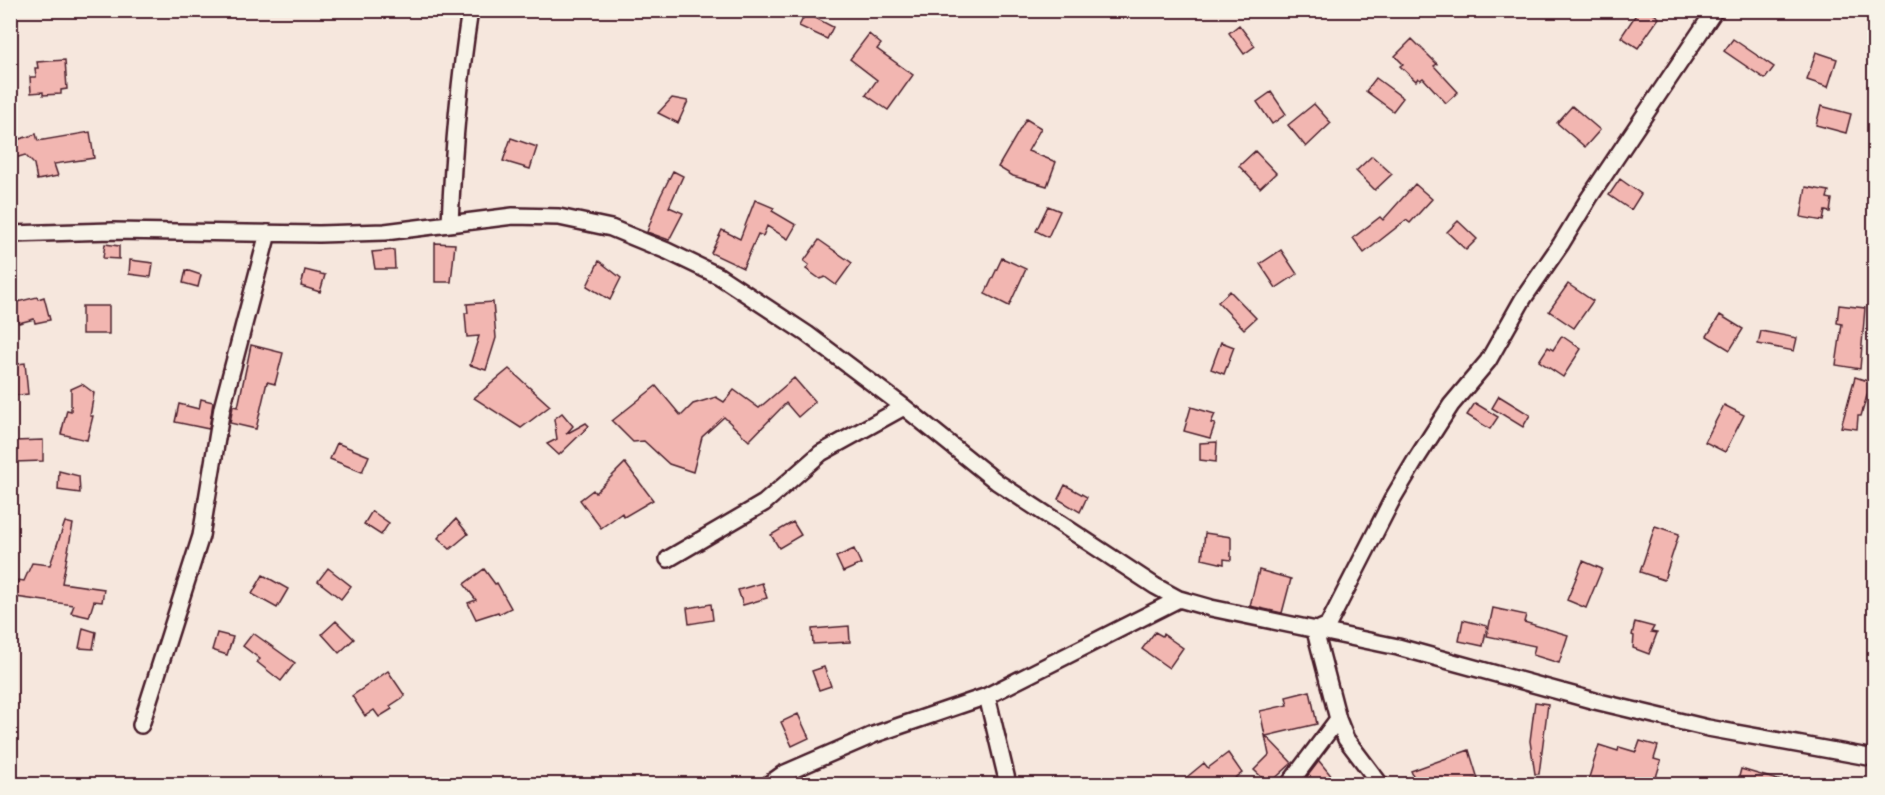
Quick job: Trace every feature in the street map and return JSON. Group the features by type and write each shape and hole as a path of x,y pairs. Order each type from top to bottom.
{"street":[{"path":"450,224 452,176 470,10"},
{"path":"1315,631 1328,625 1393,498 1451,405 1488,361 1523,299 1715,10"},
{"path":"10,234 112,231 385,232 513,216 559,217 610,228 667,251 719,276 788,321 904,407 997,482 1155,586 1179,599 1315,631 1398,647 1595,701 1708,728 1875,758"},
{"path":"141,725 201,536 222,408 268,233"},
{"path":"668,559 764,503 821,453 904,407"},
{"path":"769,784 783,774 873,735 987,696 1179,599"},
{"path":"1315,631 1338,719 1346,739 1380,784"},
{"path":"987,696 1008,784"},
{"path":"1290,784 1338,719"}],"building":[{"path":"1639,10 1649,10 1659,18 1638,48 1621,37"},
{"path":"806,13 833,27 827,39 799,26"},
{"path":"1239,25 1255,46 1244,54 1229,33"},
{"path":"869,34 881,44 877,49 913,75 888,110 866,95 877,80 850,59"},
{"path":"1412,39 1437,64 1434,66 1458,92 1446,103 1423,78 1420,80 1418,78 1416,81 1400,66 1403,64 1395,56"},
{"path":"1733,39 1774,67 1765,79 1724,51"},
{"path":"1816,52 1837,59 1828,87 1807,80"},
{"path":"65,60 67,89 61,90 61,94 31,93 30,77 36,77 37,62"},
{"path":"1376,78 1403,98 1393,111 1366,91"},
{"path":"1271,92 1286,114 1272,124 1257,102"},
{"path":"672,98 688,101 678,123 658,113"},
{"path":"1314,104 1331,123 1306,147 1288,125"},
{"path":"1572,106 1600,130 1585,147 1557,123"},
{"path":"1821,106 1851,114 1846,133 1816,125"},
{"path":"1026,119 1041,128 1028,151 1056,162 1047,186 1013,176 998,167"},
{"path":"90,132 94,158 54,164 58,176 37,180 34,164 25,155 15,158 10,144 10,142 36,134 38,141"},
{"path":"511,138 537,147 530,169 503,161"},
{"path":"1255,151 1276,173 1260,188 1239,166"},
{"path":"1372,156 1392,174 1375,190 1356,171"},
{"path":"673,171 683,176 669,207 683,213 669,240 647,232 658,201"},
{"path":"1620,179 1641,194 1631,210 1609,195"},
{"path":"1415,184 1432,199 1410,223 1406,220 1364,253 1353,238 1380,217 1383,220"},
{"path":"1806,187 1829,191 1827,198 1832,199 1830,212 1825,211 1823,221 1801,217"},
{"path":"755,200 774,208 772,211 796,225 788,239 767,226 763,236 758,234 743,268 711,253 722,230 740,239"},
{"path":"1048,206 1060,211 1048,237 1036,231"},
{"path":"1458,221 1477,239 1466,250 1447,232"},
{"path":"819,240 852,263 836,285 825,277 820,279 806,269 809,265 804,261"},
{"path":"435,243 455,244 451,282 435,282"},
{"path":"105,244 119,246 119,259 103,258"},
{"path":"394,250 395,269 375,269 372,252"},
{"path":"1281,250 1297,274 1276,288 1260,264"},
{"path":"1002,258 1026,269 1009,306 985,294"},
{"path":"130,260 153,263 151,277 129,274"},
{"path":"599,261 621,278 610,300 587,286"},
{"path":"186,270 201,275 198,287 183,283"},
{"path":"305,270 325,275 320,292 301,286"},
{"path":"1568,284 1593,301 1574,328 1549,311"},
{"path":"1230,291 1256,318 1244,329 1218,302"},
{"path":"37,297 38,299 44,297 50,320 35,323 34,319 19,323 13,303"},
{"path":"493,302 496,338 486,370 470,365 479,336 467,337 465,313 468,313 467,304"},
{"path":"1839,305 1865,308 1860,369 1836,365 1842,324 1837,323"},
{"path":"82,306 109,306 109,334 82,334"},
{"path":"1720,315 1743,329 1730,350 1707,336"},
{"path":"1761,331 1797,338 1794,351 1758,344"},
{"path":"1562,336 1581,349 1563,377 1539,361 1548,347 1553,350"},
{"path":"1221,342 1234,347 1224,374 1211,369"},
{"path":"251,345 283,353 275,384 267,382 256,429 230,423 233,406 238,407"},
{"path":"25,363 28,394 10,396 10,365"},
{"path":"509,369 550,406 521,428 474,398"},
{"path":"1855,377 1871,382 1861,416 1858,416 1857,429 1841,427"},
{"path":"794,378 815,402 798,417 786,403 749,441 724,417 702,437 693,472 669,464 644,441 633,442 612,421 656,386 681,416 693,404 716,397 724,402 734,390 759,408"},
{"path":"82,384 94,393 90,416 93,416 87,440 61,434 67,410 71,411 71,389"},
{"path":"1499,396 1530,415 1523,427 1492,408"},
{"path":"201,399 213,402 209,429 175,422 179,404 199,409"},
{"path":"1475,403 1498,417 1490,429 1467,415"},
{"path":"1724,405 1744,415 1725,452 1705,442"},
{"path":"1191,407 1215,414 1211,423 1215,424 1210,438 1184,431"},
{"path":"562,413 573,426 566,434 586,423 589,426 559,455 547,444 557,439 554,419"},
{"path":"43,440 43,461 14,462 14,441"},
{"path":"1217,442 1216,462 1200,460 1200,443"},
{"path":"337,443 369,456 362,472 330,459"},
{"path":"625,463 653,500 624,517 622,513 601,528 580,500 593,490 595,493"},
{"path":"59,471 79,476 80,493 58,490"},
{"path":"1065,485 1087,497 1080,512 1058,499"},
{"path":"372,511 389,523 381,535 364,524"},
{"path":"456,519 468,534 450,549 438,538"},
{"path":"65,522 73,524 62,583 104,589 102,602 94,601 89,617 71,613 74,605 16,597 18,580 24,581 32,563 50,565"},
{"path":"793,522 801,535 779,548 771,535"},
{"path":"1655,526 1679,534 1664,580 1640,572"},
{"path":"1205,533 1231,537 1231,560 1224,559 1224,564 1202,559"},
{"path":"854,549 861,564 843,572 836,557"},
{"path":"1583,561 1602,569 1586,608 1567,600"},
{"path":"328,568 351,586 341,599 318,581"},
{"path":"484,569 495,584 497,583 511,608 499,614 498,612 476,619 468,603 476,600 464,584"},
{"path":"1259,570 1291,579 1282,613 1250,606"},
{"path":"263,575 288,589 277,608 252,594"},
{"path":"762,583 767,598 743,605 738,590"},
{"path":"711,604 713,620 689,624 687,608"},
{"path":"1493,608 1526,615 1524,622 1568,635 1559,663 1533,655 1535,646 1487,636"},
{"path":"1463,620 1487,626 1483,646 1459,641"},
{"path":"336,621 354,639 339,653 322,634"},
{"path":"1635,622 1654,627 1651,632 1657,633 1649,654 1633,648 1634,636 1632,635"},
{"path":"849,626 850,642 813,644 812,629"},
{"path":"83,628 96,632 93,649 79,648"},
{"path":"1155,632 1162,636 1163,634 1183,648 1169,668 1142,649"},
{"path":"217,633 233,637 227,655 212,650"},
{"path":"253,633 295,663 281,681 257,662 260,659 243,646"},
{"path":"824,667 831,686 819,690 812,671"},
{"path":"388,671 405,696 390,706 392,709 379,717 374,710 365,716 352,696"},
{"path":"1310,691 1317,724 1266,736 1292,763 1269,784 1254,770 1269,755 1260,711 1288,705 1286,697"},
{"path":"1535,702 1548,704 1539,774 1535,774 1530,741"},
{"path":"798,714 809,738 792,746 781,722"},
{"path":"1640,741 1658,746 1654,759 1661,761 1654,784 1587,784 1599,745 1618,751 1619,747 1636,752"},
{"path":"1469,750 1478,779 1460,784 1417,784 1411,771"},
{"path":"1228,753 1242,773 1227,784 1193,784 1187,777 1204,763 1208,768"},
{"path":"1319,761 1338,784 1311,784 1306,778"},
{"path":"1741,769 1781,781 1780,784 1737,784"}]}
